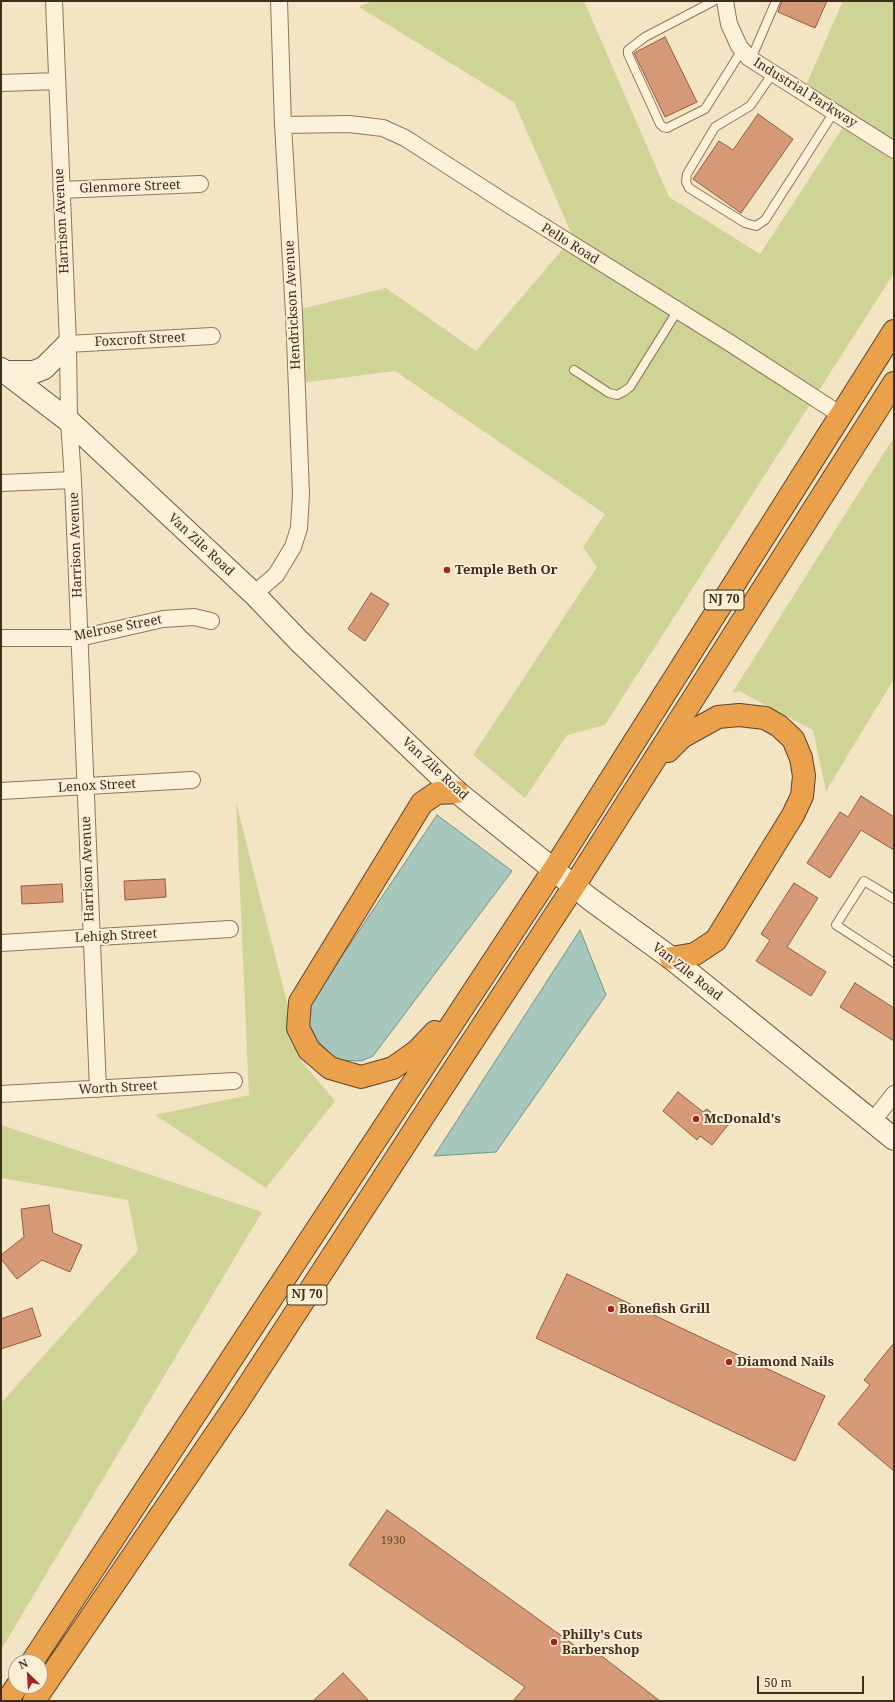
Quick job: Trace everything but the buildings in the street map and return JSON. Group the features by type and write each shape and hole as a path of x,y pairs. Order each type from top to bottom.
{"highway":[{"name":"NJ 70","path":"37,1654 554,869 894,331"},
{"name":"NJ 70","path":"34,1701 235,1406 574,886 894,383"},
{"path":"647,772 688,734 718,718 739,715 765,718 779,726 793,740 801,758 804,776 802,796 793,815 716,940 695,954 672,958"},
{"path":"457,792 437,793 422,803 300,1002 298,1028 309,1050 330,1068 361,1077 393,1068 417,1051 468,999"}],"street":[{"name":"Harrison Avenue","path":"54,1 68,344 69,421 73,480 98,1089"},
{"name":"Hendrickson Avenue","path":"254,594 276,575 293,547 298,528 301,494 294,313 283,125 279,1"},
{"name":"Industrial Parkway","path":"725,1 729,24 739,46 747,55 894,150"},
{"path":"1,83 57,81"},
{"name":"Pello Road","path":"283,125 349,124 383,128 405,138 678,310 841,415"},
{"name":"Glenmore Street","path":"61,190 200,184"},
{"name":"Foxcroft Street","path":"68,344 212,336"},
{"path":"3,371 34,372 44,368 68,344"},
{"name":"Van Zile Road","path":"3,371 69,421 254,594 300,641 457,792 574,886 672,958 894,1139"},
{"path":"1,483 73,480"},
{"name":"Melrose Street","path":"1,638 79,638 163,618 194,617 211,621"},
{"name":"Lenox Street","path":"1,791 192,780"},
{"name":"Lehigh Street","path":"1,942 230,929"},
{"name":"Worth Street","path":"1,1094 234,1081"},
{"path":"872,1122 894,1094"}],"lane":[{"path":"714,1 645,37 628,50 628,54 663,128 667,128 705,109 747,55 776,1"},
{"path":"773,73 750,106 715,127 687,174 686,182 689,188 745,223 756,226 764,220 834,112"},
{"path":"574,370 609,393 617,394 623,392 630,387 678,310"},
{"path":"894,899 864,881 836,925 894,963"}],"green space":[{"path":"372,1 584,1 669,197 760,254 847,121 803,92 843,1 894,1 894,273 605,725 567,735 525,798 473,755 597,567 583,547 605,514 395,371 301,383 297,310 386,288 476,351 573,237 514,102 359,7"},
{"path":"894,437 894,679 826,791 813,730 739,691 732,693"},
{"path":"236,802 302,1062 335,1101 266,1188 155,1115 249,1095"},
{"path":"1,1125 262,1212 1,1650 1,1403 138,1251 128,1200 1,1178"}],"water":[{"path":"437,815 512,871 373,1056 361,1061 337,1060 318,1041 308,1022 311,1002"},
{"path":"580,930 606,995 496,1152 434,1156"}],"place":[{"name":"Temple Beth Or","path":"447,570"},
{"name":"McDonald's","path":"696,1119"},
{"name":"Bonefish Grill","path":"611,1309"},
{"name":"Diamond Nails","path":"729,1362"},
{"name":"Philly's Cuts Barbershop","path":"554,1642"}]}
